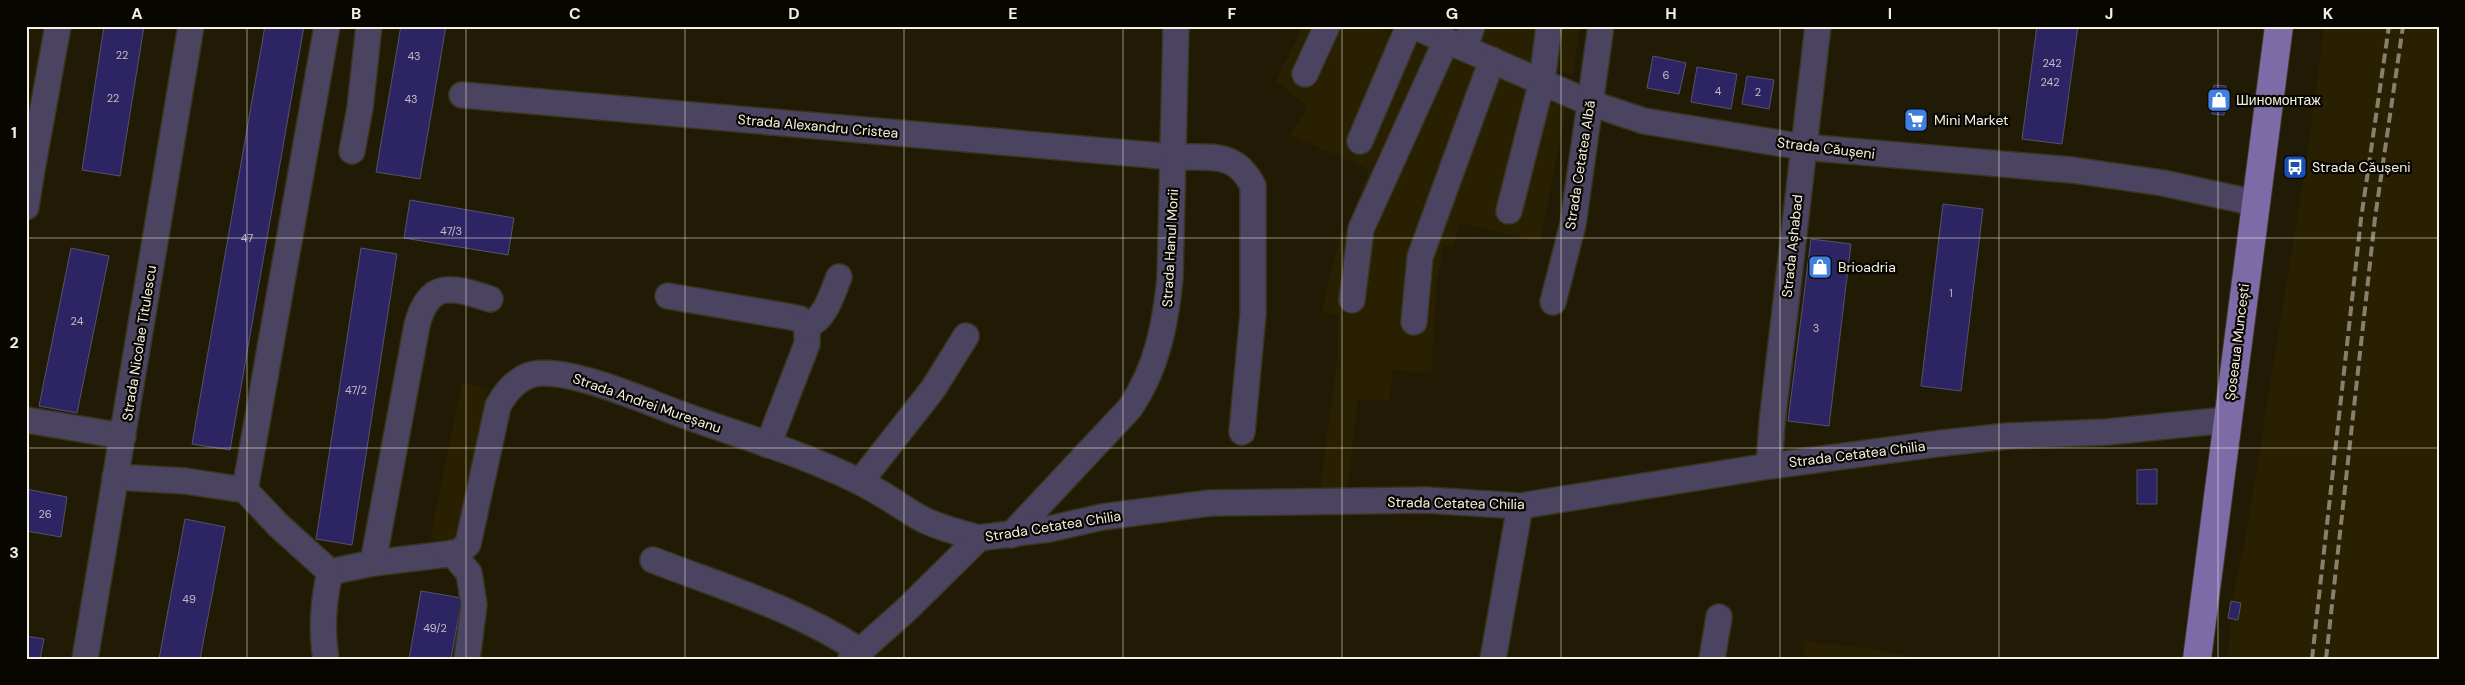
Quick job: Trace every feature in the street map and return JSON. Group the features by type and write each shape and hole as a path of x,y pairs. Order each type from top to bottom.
{"main road":[{"name":"Șoseaua Muncești","path":"2197,659 2279,26"}],"street":[{"path":"26,207 29,175 58,26"},
{"name":"Strada Nicolae Titulescu","path":"85,659 191,26"},
{"path":"245,490 327,26"},
{"path":"352,151 360,108 369,26"},
{"name":"Strada Hanul Morii","path":"1011,535 1130,408 1143,389 1156,358 1166,312 1170,278 1176,26"},
{"path":"1305,74 1327,26"},
{"path":"1509,211 1542,81 1549,26"},
{"name":"Strada Cetatea Albă","path":"1553,302 1573,224 1601,26"},
{"name":"Strada Așhabad","path":"1769,466 1772,423 1818,26"},
{"path":"1360,141 1416,27"},
{"name":"Strada Căușeni","path":"1416,27 1461,38 1492,60 1590,104 1644,121 1803,147 2072,170 2163,183 2256,203"},
{"path":"1352,300 1361,229 1461,38"},
{"path":"1414,322 1420,257 1492,60"},
{"name":"Strada Alexandru Cristea","path":"462,95 1174,157 1227,159 1245,170 1253,186 1253,314 1242,432"},
{"path":"807,326 816,322 824,312 839,277"},
{"path":"373,563 417,324 426,300 440,290 467,292 490,299"},
{"path":"668,296 791,317 800,319 807,326 807,344 768,445"},
{"path":"860,482 933,389 966,336"},
{"name":"Strada Andrei Mureșanu","path":"460,548 498,406 510,389 530,375 546,373 610,388 768,445 860,482 923,519 951,531 979,538"},
{"path":"26,420 123,436"},
{"name":"Strada Cetatea Chilia","path":"855,655 906,610 979,538 1011,535 1102,517 1210,503 1426,500 1520,506 1769,466 2008,436 2107,432 2227,420"},
{"path":"115,477 185,481 245,490 278,525 330,572"},
{"path":"1493,659 1520,506"},
{"path":"330,572 460,548 468,573 474,605 467,659"},
{"path":"653,560 822,627 855,655"},
{"path":"326,659 322,630 326,590 330,572"},
{"path":"1712,659 1719,617"}],"shaded area":[{"path":"1303,26 1372,26 1533,92 1568,101 1540,242 1460,223 1454,246 1444,245 1437,279 1431,373 1393,370 1389,401 1358,399 1347,493 1320,490 1337,360 1338,316 1322,312 1341,230 1346,232 1369,169 1289,135 1308,107 1276,81"},
{"path":"1437,26 1580,26 1573,74 1554,72 1510,60"},
{"path":"2324,26 2439,26 2439,659 2227,659 2236,577 2243,554 2309,143"},
{"path":"462,383 488,388 456,543 430,538"},
{"path":"1803,641 1873,649 1921,659 1805,659"}],"building":[{"path":"104,26 144,26 120,176 82,170"},
{"path":"265,26 304,26 230,450 192,444"},
{"path":"401,26 446,26 420,179 376,172"},
{"path":"2037,26 2078,26 2062,144 2022,139"},
{"path":"1653,56 1686,63 1679,94 1647,88"},
{"path":"1697,67 1737,74 1731,109 1691,102"},
{"path":"1747,76 1774,80 1769,109 1742,104"},
{"path":"2214,85 2226,86 2224,115 2212,114"},
{"path":"1908,113 1925,115 1923,125 1907,123"},
{"path":"410,200 514,218 508,255 404,238"},
{"path":"1943,204 1983,209 1961,391 1921,386"},
{"path":"1811,239 1851,244 1829,426 1788,421"},
{"path":"71,248 109,256 77,413 39,406"},
{"path":"361,248 397,254 352,545 316,539"},
{"path":"2157,469 2157,504 2137,504 2137,470"},
{"path":"26,489 67,497 61,537 26,531"},
{"path":"185,519 225,527 200,659 159,659"},
{"path":"421,591 462,598 451,659 409,659"},
{"path":"2231,601 2241,603 2238,620 2228,618"},
{"path":"26,636 44,639 40,659 26,659"}],"railway":[{"path":"2312,659 2361,219 2389,26"},
{"path":"2326,659 2375,218 2403,26"}],"place":[{"name":"Шиномонтаж","path":"2219,100"},
{"name":"Mini Market","path":"1916,120"},
{"name":"Strada Căușeni","path":"2295,167"},
{"name":"Brioadria","path":"1820,267"}]}
